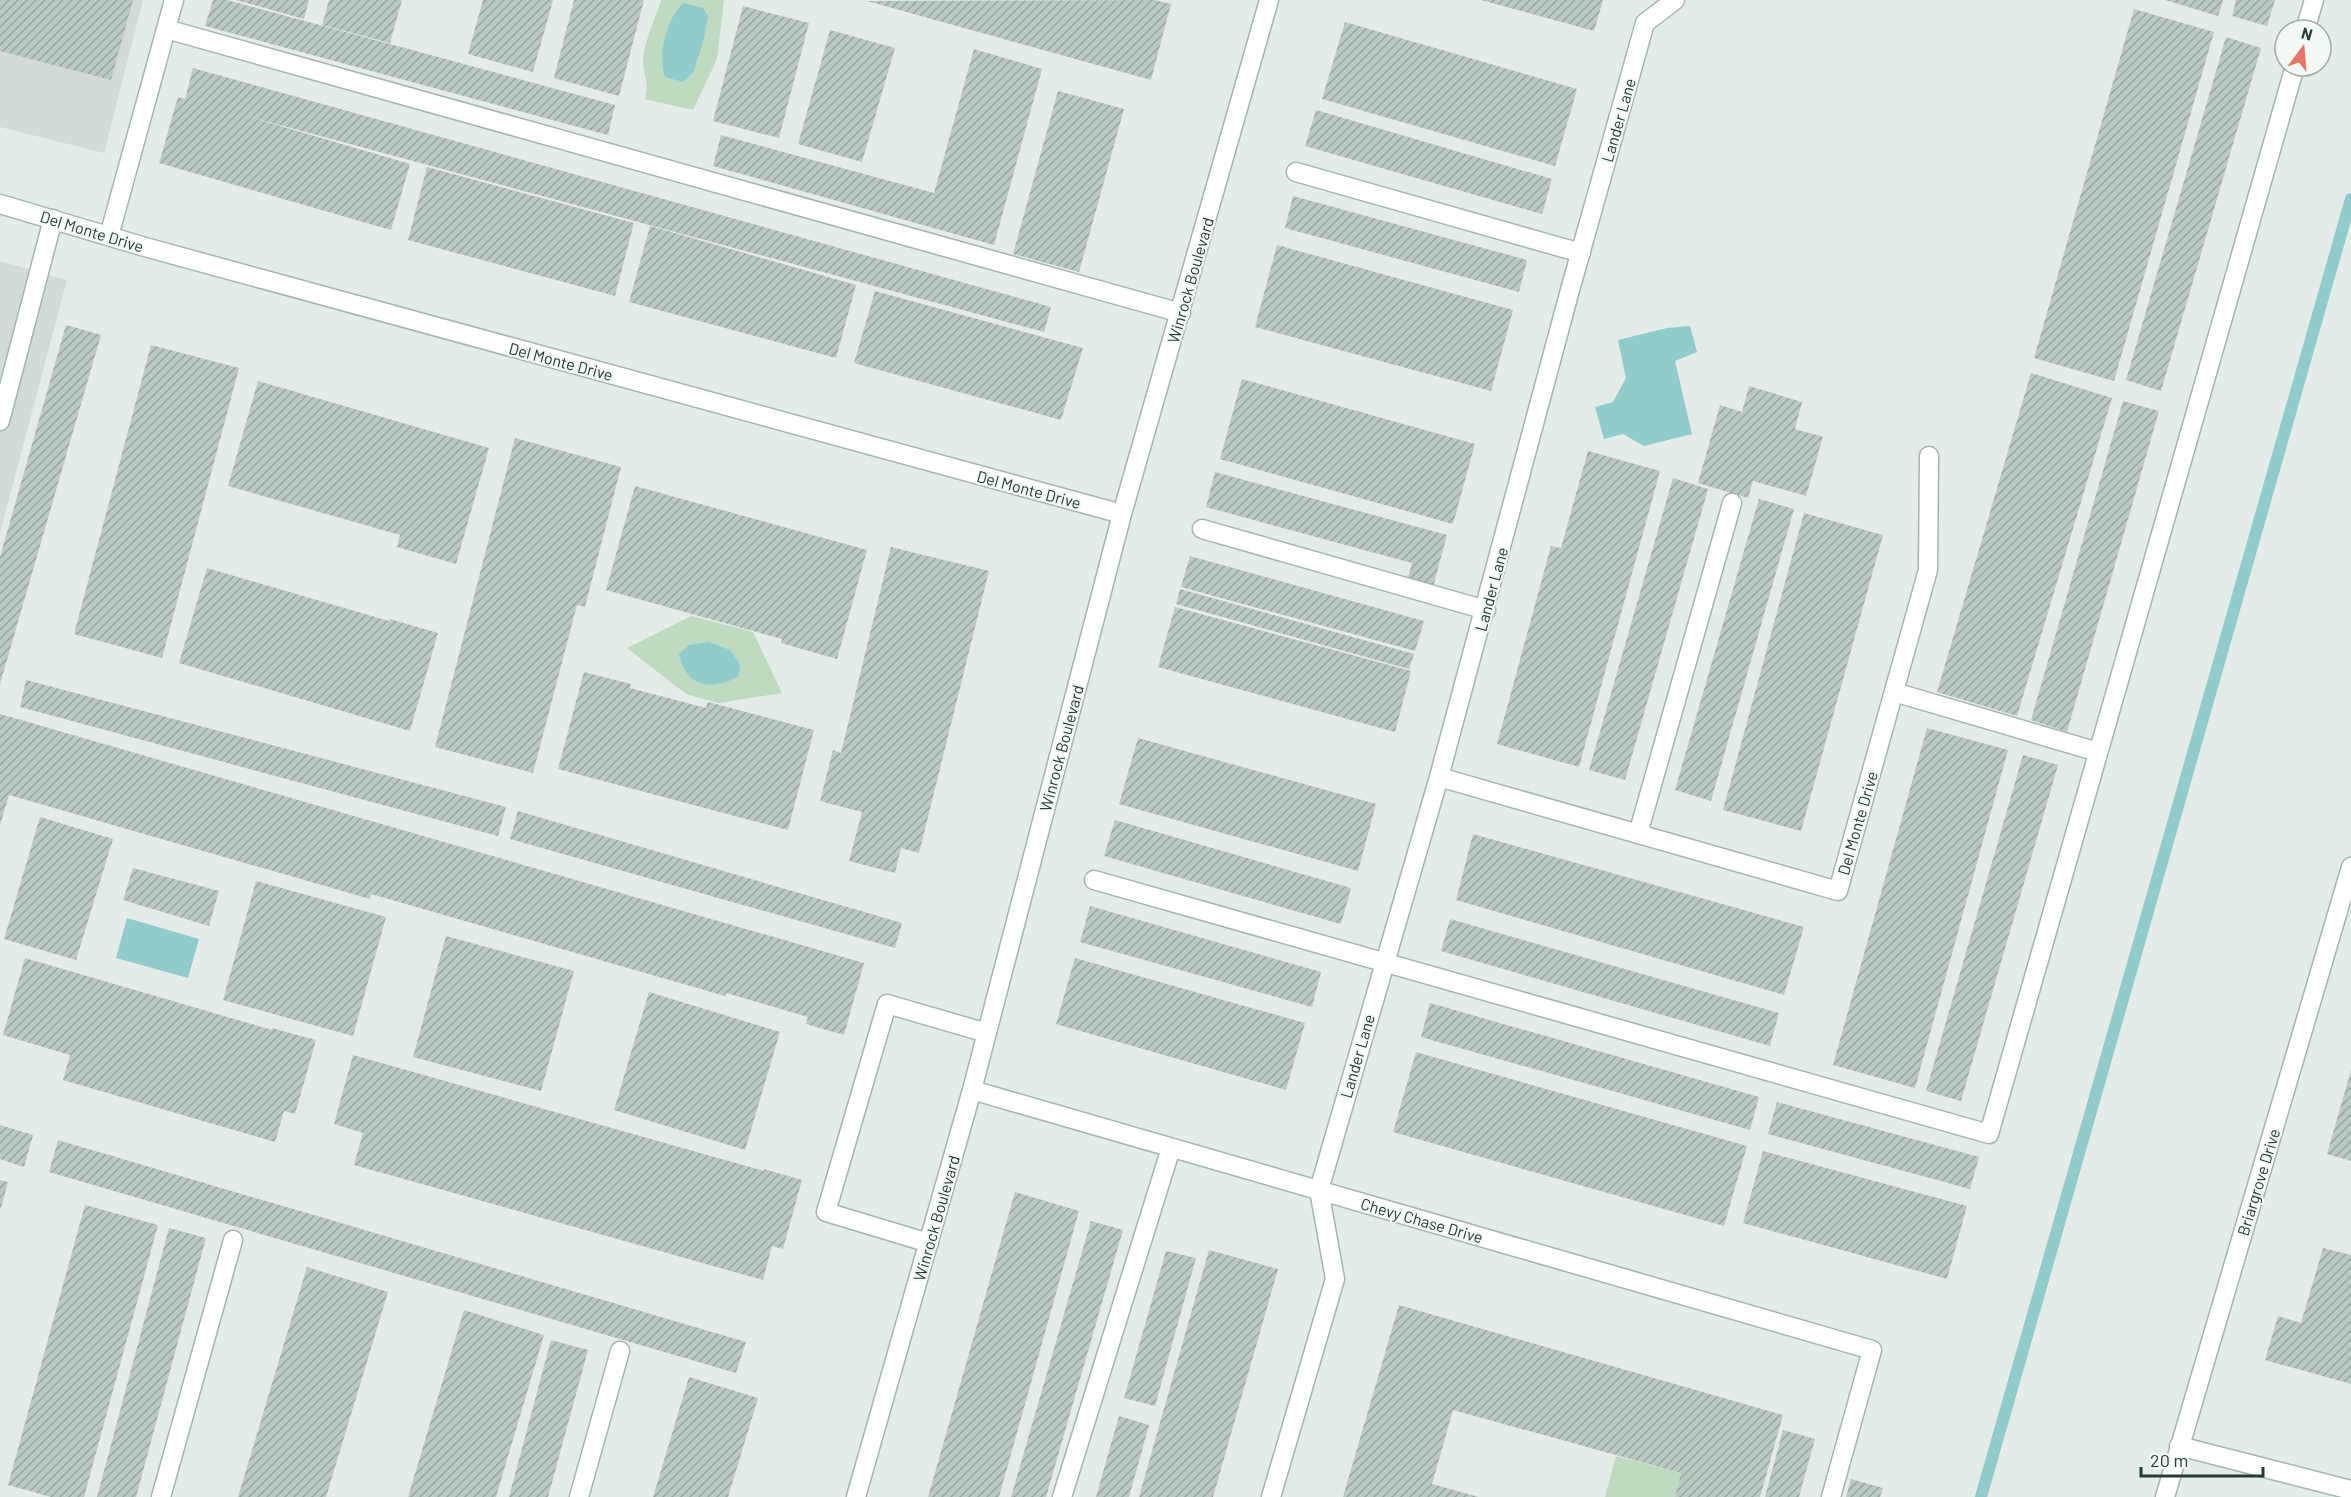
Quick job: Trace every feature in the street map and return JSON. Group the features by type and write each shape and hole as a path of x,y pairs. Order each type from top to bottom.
{"street":[{"path":"109,236 174,0"},
{"name":"Winrock Boulevard","path":"856,1497 972,1090 1122,514 1269,0"},
{"name":"Lander Lane","path":"1319,1190 1486,610 1645,23 1675,0"},
{"path":"2309,18 2314,0"},
{"path":"166,29 1181,313"},
{"path":"1094,880 1989,1134 2292,78"},
{"path":"1296,172 1581,253"},
{"name":"Del Monte Drive","path":"0,204 109,236 1122,514"},
{"path":"0,421 53,219"},
{"name":"Del Monte Drive","path":"1439,777 1838,891 1928,570 1929,456"},
{"path":"1638,834 1732,503"},
{"path":"1202,529 1486,610"},
{"path":"1894,692 2098,752"},
{"name":"Briargrove Drive","path":"2165,1497 2351,867"},
{"path":"2333,931 2351,936"},
{"path":"929,1243 826,1212 887,1004 987,1033"},
{"name":"Chevy Chase Drive","path":"972,1090 1872,1350 1831,1497"},
{"path":"1062,1497 1171,1148"},
{"path":"1271,1497 1335,1279 1319,1190"},
{"path":"161,1497 233,1240"},
{"path":"579,1497 620,1351"},
{"path":"2180,1446 2351,1490"}],"shaded area":[{"path":"0,0 143,0 104,153 0,127"},
{"path":"0,261 67,280 0,533"}],"green space":[{"path":"661,0 724,0 717,59 693,110 645,99 647,83 643,66 644,53"},
{"path":"691,616 753,632 782,693 719,703 686,694 627,648"},
{"path":"1616,1456 1681,1473 1675,1497 1605,1497"}],"water":[{"path":"684,3 703,8 708,16 703,43 693,73 683,82 665,77 662,59 668,27"},
{"path":"1690,326 1697,352 1675,361 1692,434 1644,446 1623,434 1604,439 1595,407 1613,402 1626,378 1618,340 1667,328"},
{"path":"709,642 730,650 740,664 739,676 729,681 710,685 694,680 688,674 679,654 689,645"},
{"path":"127,918 199,939 188,978 116,958"}],"building":[{"path":"0,0 133,0 111,80 0,51"},
{"path":"213,0 227,0 615,105 608,135 205,26"},
{"path":"236,0 309,0 304,19"},
{"path":"329,0 402,0 390,43 322,25"},
{"path":"483,0 553,0 533,72 468,54"},
{"path":"574,0 644,0 619,96 554,78"},
{"path":"1155,0 1171,4 1151,80 867,1"},
{"path":"1481,0 1603,0 1594,31"},
{"path":"2165,0 2223,0 2218,16"},
{"path":"2236,0 2275,0 2267,26 2232,16"},
{"path":"743,6 809,23 779,138 713,121"},
{"path":"2134,9 2214,32 2114,381 2034,358"},
{"path":"1345,22 1577,89 1555,166 1322,99"},
{"path":"830,30 895,48 862,162 798,144"},
{"path":"2226,37 2261,48 2161,391 2126,380"},
{"path":"974,49 1042,69 994,245 713,166 721,135 934,193"},
{"path":"193,68 1051,307 1044,332 236,113 410,164 391,230 159,163 178,97 185,99"},
{"path":"1058,91 1124,109 1079,272 1013,254"},
{"path":"1316,110 1552,179 1542,214 1305,146"},
{"path":"427,167 634,223 615,296 408,240"},
{"path":"1293,196 1527,260 1519,292 1285,228"},
{"path":"650,226 856,285 836,358 629,302"},
{"path":"1277,245 1513,310 1491,391 1255,327"},
{"path":"875,291 1083,348 1061,420 854,363"},
{"path":"66,325 101,335 0,684 0,557"},
{"path":"151,345 239,368 162,658 74,634"},
{"path":"2031,373 2112,398 2017,716 1937,692"},
{"path":"1242,379 1475,444 1453,524 1220,459"},
{"path":"258,381 489,448 456,564 397,547 400,535 228,486"},
{"path":"1749,386 1802,402 1795,429 1823,437 1806,496 1753,481 1748,498 1698,483 1720,405 1742,412"},
{"path":"2123,401 2159,411 2067,732 2031,720"},
{"path":"515,438 621,467 585,607 577,605 533,773 435,747"},
{"path":"1588,451 1660,471 1579,767 1497,744 1551,546 1561,548"},
{"path":"1215,472 1447,535 1432,591 1406,585 1412,563 1206,507"},
{"path":"1673,478 1708,489 1625,780 1589,770"},
{"path":"635,486 867,550 837,659 781,643 782,639 606,590"},
{"path":"1759,499 1794,509 1711,801 1675,790"},
{"path":"1804,513 1883,535 1801,831 1723,810"},
{"path":"891,547 989,571 919,853 901,848 895,873 849,861 862,812 820,801 833,750 841,753"},
{"path":"1190,556 1424,621 1415,651 1181,587"},
{"path":"207,568 438,633 410,731 179,663"},
{"path":"1180,589 1414,654 1409,669 1176,604"},
{"path":"1175,607 1411,671 1395,732 1158,667"},
{"path":"584,672 631,684 630,688 706,708 708,702 814,730 788,830 558,769"},
{"path":"26,680 506,807 498,836 20,707"},
{"path":"0,714 864,963 844,1035 806,1024 808,1017 726,993 725,996 371,894 370,899 9,795 0,825"},
{"path":"1927,728 2008,750 1915,1088 1833,1065"},
{"path":"1138,738 1376,804 1358,871 1119,804"},
{"path":"2023,755 2058,765 1961,1101 1926,1091"},
{"path":"518,811 902,923 895,948 510,839"},
{"path":"40,817 113,839 76,960 4,939"},
{"path":"1115,820 1351,888 1341,924 1104,856"},
{"path":"1473,834 1804,927 1784,995 1456,900"},
{"path":"133,868 219,891 209,926 123,900"},
{"path":"256,881 386,917 353,1036 223,1000"},
{"path":"1090,906 1321,972 1312,1007 1080,942"},
{"path":"1450,919 1779,1013 1770,1046 1441,951"},
{"path":"446,936 574,971 541,1091 413,1057"},
{"path":"25,958 272,1030 272,1028 316,1040 295,1114 284,1111 275,1142 63,1080 70,1055 3,1035"},
{"path":"1075,958 1305,1023 1286,1090 1056,1024"},
{"path":"649,992 780,1032 745,1150 614,1110"},
{"path":"1430,1003 1759,1097 1750,1130 1421,1037"},
{"path":"1416,1052 1747,1146 1724,1226 1393,1132"},
{"path":"353,1055 802,1180 783,1249 772,1246 763,1280 354,1165 363,1133 334,1124"},
{"path":"2351,1070 2351,1161 2327,1154"},
{"path":"1777,1102 1979,1157 1970,1189 1768,1134"},
{"path":"0,1125 33,1135 24,1167 0,1159"},
{"path":"58,1140 746,1342 736,1373 49,1172"},
{"path":"1763,1151 1967,1206 1947,1279 1743,1223"},
{"path":"0,1180 8,1182 1,1208 0,1208"},
{"path":"1015,1192 1079,1211 999,1497 928,1497"},
{"path":"85,1205 158,1225 84,1497 51,1497 8,1485"},
{"path":"1091,1221 1123,1230 1046,1497 1011,1497"},
{"path":"169,1228 206,1238 136,1497 97,1497"},
{"path":"2323,1248 2351,1255 2351,1384 2265,1360 2278,1316 2301,1323"},
{"path":"1209,1250 1278,1269 1213,1497 1139,1497"},
{"path":"1166,1251 1196,1258 1155,1406 1124,1398"},
{"path":"307,1267 388,1292 326,1497 238,1497"},
{"path":"1399,1305 1783,1415 1760,1497 1675,1497 1681,1473 1453,1410 1432,1484 1479,1497 1343,1497"},
{"path":"464,1310 544,1335 496,1497 408,1497"},
{"path":"551,1340 588,1350 548,1497 509,1497"},
{"path":"689,1377 758,1398 728,1497 653,1497"},
{"path":"1119,1416 1149,1425 1129,1497 1096,1497"},
{"path":"1783,1430 1815,1439 1799,1497 1765,1497"},
{"path":"1851,1479 1883,1488 1880,1497 1846,1497"}],"waterway":[{"path":"1981,1497 2351,199"}]}
